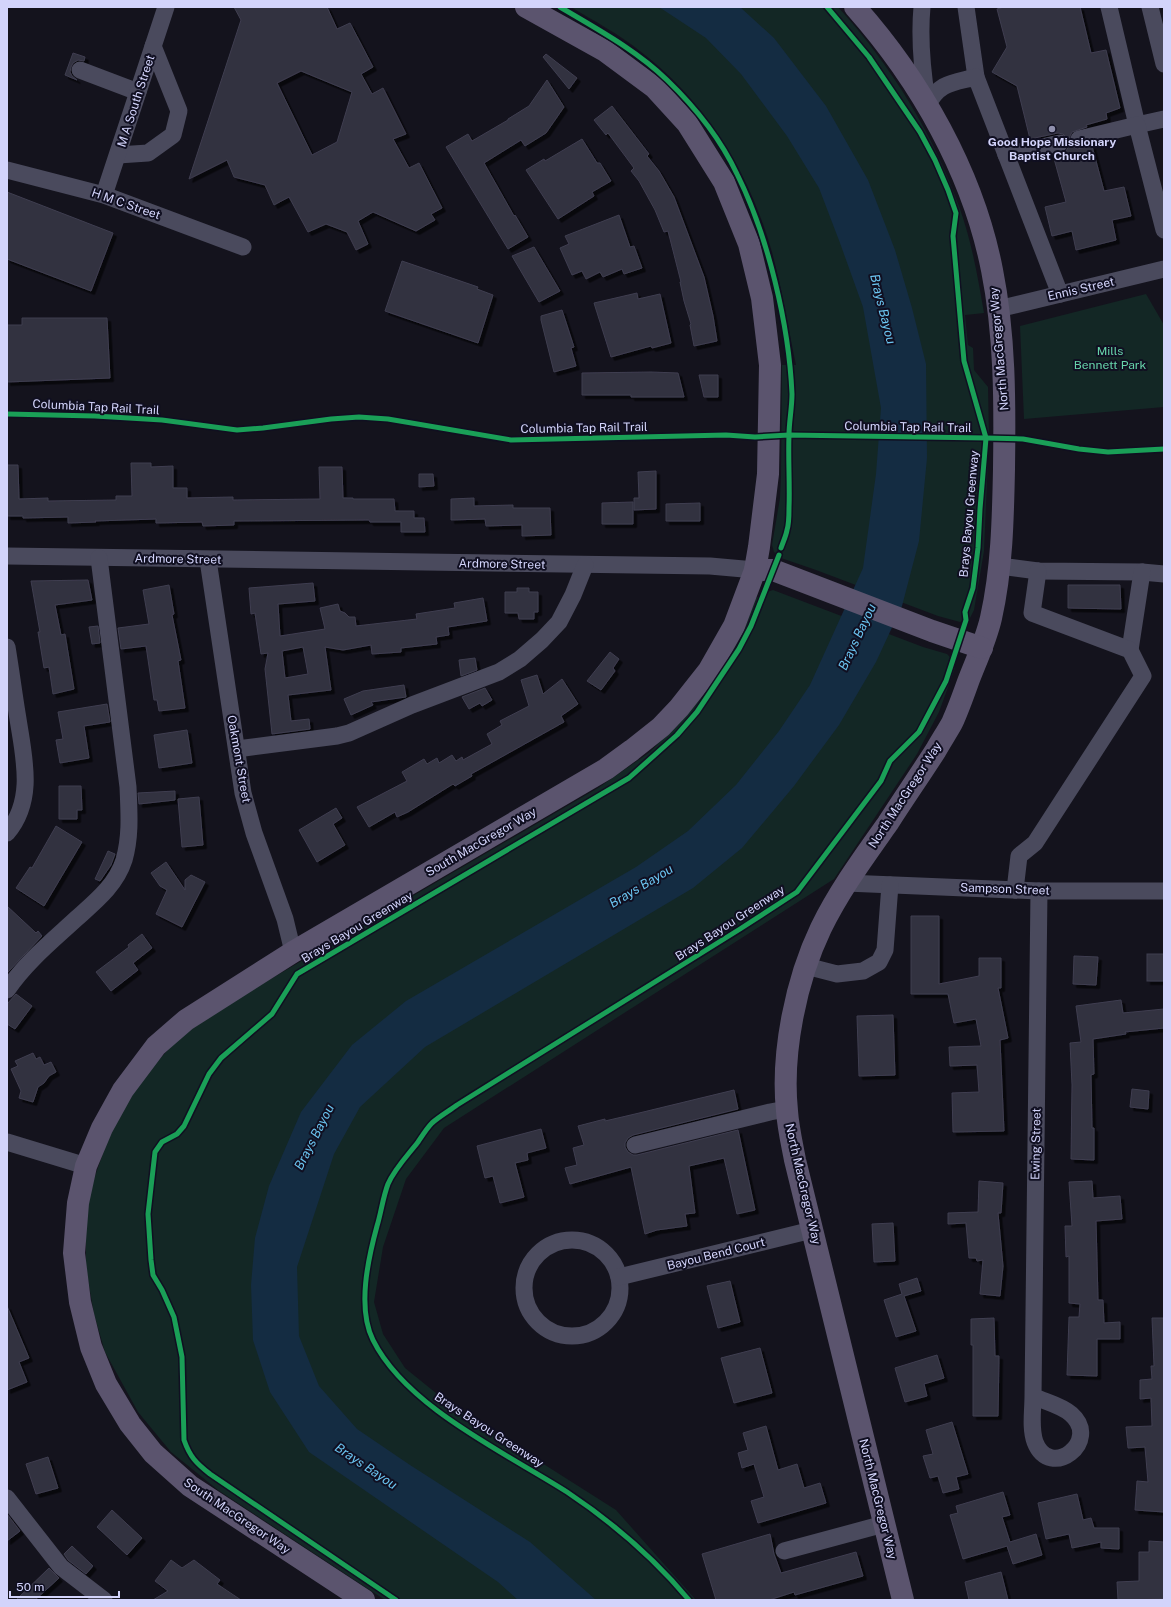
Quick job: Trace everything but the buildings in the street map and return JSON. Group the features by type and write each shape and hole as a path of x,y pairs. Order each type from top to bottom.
{"main road":[{"name":"South MacGregor Way","path":"364,1600 190,1486 153,1453 130,1424 106,1384 91,1347 80,1302 74,1253 78,1203 86,1166 102,1128 123,1090 156,1046 186,1020 293,952 606,768 632,750 660,727 679,708 709,670 734,626 755,570 760,547 768,474 770,365 762,298 749,244 724,182 687,123 654,88 605,52 526,7"},
{"name":"North MacGregor Way","path":"855,7 876,31 905,70 954,155 977,214 992,268 998,309 1005,387 1004,501 1000,566 991,618 982,648 952,723 924,769 846,883 821,929 800,982 789,1041 786,1076 786,1109 795,1160 903,1600"},
{"name":"Ardmore Street","path":"755,570 773,570 932,631 982,648"}],"street":[{"name":"M A South Street","path":"104,195 166,7"},
{"path":"922,7 920,25 920,53 927,106"},
{"path":"966,7 976,77 1060,294"},
{"path":"1109,7 1164,230"},
{"path":"1150,7 1164,64"},
{"path":"118,155 148,153 173,135 179,111 153,46"},
{"path":"80,70 138,92"},
{"path":"927,106 933,95 942,86 976,77"},
{"path":"1079,139 1164,118"},
{"path":"1006,155 1060,143"},
{"name":"H M C Street","path":"7,170 104,195 243,247"},
{"name":"Ennis Street","path":"998,309 1164,270"},
{"name":"Ardmore Street","path":"7,556 710,566 755,570"},
{"path":"7,990 28,962 109,888 125,855 130,819 128,787 98,558"},
{"name":"Oakmont Street","path":"208,560 243,793 254,833 285,919 293,952"},
{"path":"237,749 337,736 348,733 412,705 499,672 520,659 542,640 559,622 573,595 584,565"},
{"path":"1000,566 1038,571 1142,572 1164,574"},
{"path":"1038,571 1032,613 1130,650"},
{"path":"1015,890 1019,856 1035,843 1143,676 1130,650 1142,572"},
{"path":"7,647 26,770 24,800 14,825 7,833"},
{"name":"Sampson Street","path":"846,883 1039,891 1164,891"},
{"path":"806,966 837,974 863,971 879,962 885,950 890,885"},
{"name":"Ewing Street","path":"1032,1396 1039,891"},
{"path":"635,1145 786,1109"},
{"path":"7,1142 86,1166"},
{"name":"Bayou Bend Court","path":"619,1277 812,1230"},
{"path":"576,1240 591,1244 604,1252 614,1263 619,1277 620,1292 617,1307 609,1320 598,1330 584,1335 569,1337 554,1333 541,1325 531,1313 525,1300 524,1284 528,1270 536,1257 547,1247 561,1241 576,1240"},
{"path":"7,1498 62,1567 104,1600"},
{"path":"784,1551 884,1524"}],"green space":[{"path":"571,7 838,7 876,53 893,77 924,128 949,181 960,209 977,274 984,313 965,315 968,345 973,348 974,370 988,387 989,436 984,551 974,610 970,618 960,622 938,616 781,558 774,552 772,545 780,498 781,476 782,365 796,365 776,266 763,223 738,167 705,116 685,92 632,45"},
{"name":"Mills Bennett Park","path":"1146,294 1164,325 1164,407 1024,419 1020,326"},
{"path":"773,590 923,647 947,654 952,659 955,668 939,712 917,754 834,879 444,1128 406,1179 383,1247 374,1302 383,1334 405,1368 452,1406 616,1510 696,1600 385,1600 218,1490 171,1452 138,1412 105,1352 94,1314 86,1268 86,1210 94,1179 113,1125 144,1076 177,1040 209,1015 598,788 650,752 688,713 756,598"}],"water":[{"name":"Brays Bayou","path":"659,7 740,7 774,38 826,106 868,180 895,250 912,308 926,364 927,458 919,541 902,606 876,662 839,725 794,786 742,848 693,888 425,1047 360,1107 334,1154 297,1267 299,1336 319,1386 357,1429 530,1542 596,1600 518,1600 498,1582 309,1452 270,1392 253,1340 251,1285 255,1238 269,1186 301,1112 352,1045 406,1001 636,867 688,831 736,785 779,731 810,685 863,568 876,474 881,408 863,307 840,243 819,188 787,136 741,74 706,38"}],"cycle path":[{"path":"560,7 602,32 642,59 677,90 697,112 715,136 731,161 748,198 775,281 790,367 792,404 789,430 789,519 787,532 781,548"},
{"name":"Brays Bayou Greenway","path":"689,1600 647,1555 616,1528 567,1492 460,1426 433,1407 409,1387 388,1364 373,1340 368,1327 366,1313 366,1283 370,1253 388,1184 398,1167 432,1123 457,1105 797,892 881,781 890,761 919,732 946,681 966,620 965,612 973,588 978,548 986,438 964,361 953,236 956,213 935,160 920,132 869,57 827,7"},
{"name":"Columbia Tap Rail Trail","path":"7,414 95,416 162,420 237,430 359,417 388,419 511,440 726,435 755,437 789,435 1023,439 1079,449 1108,452 1164,449"},
{"name":"Brays Bayou Greenway","path":"396,1600 210,1474 197,1463 191,1455 184,1440 182,1357 174,1317 162,1290 153,1275 151,1260 148,1214 155,1152 162,1142 177,1134 184,1126 209,1074 221,1058 272,1014 297,974 629,778 677,735 697,712 739,649 751,626 779,555"}],"place":[{"name":"Good Hope Missionary Baptist Church","path":"1052,129"}]}
